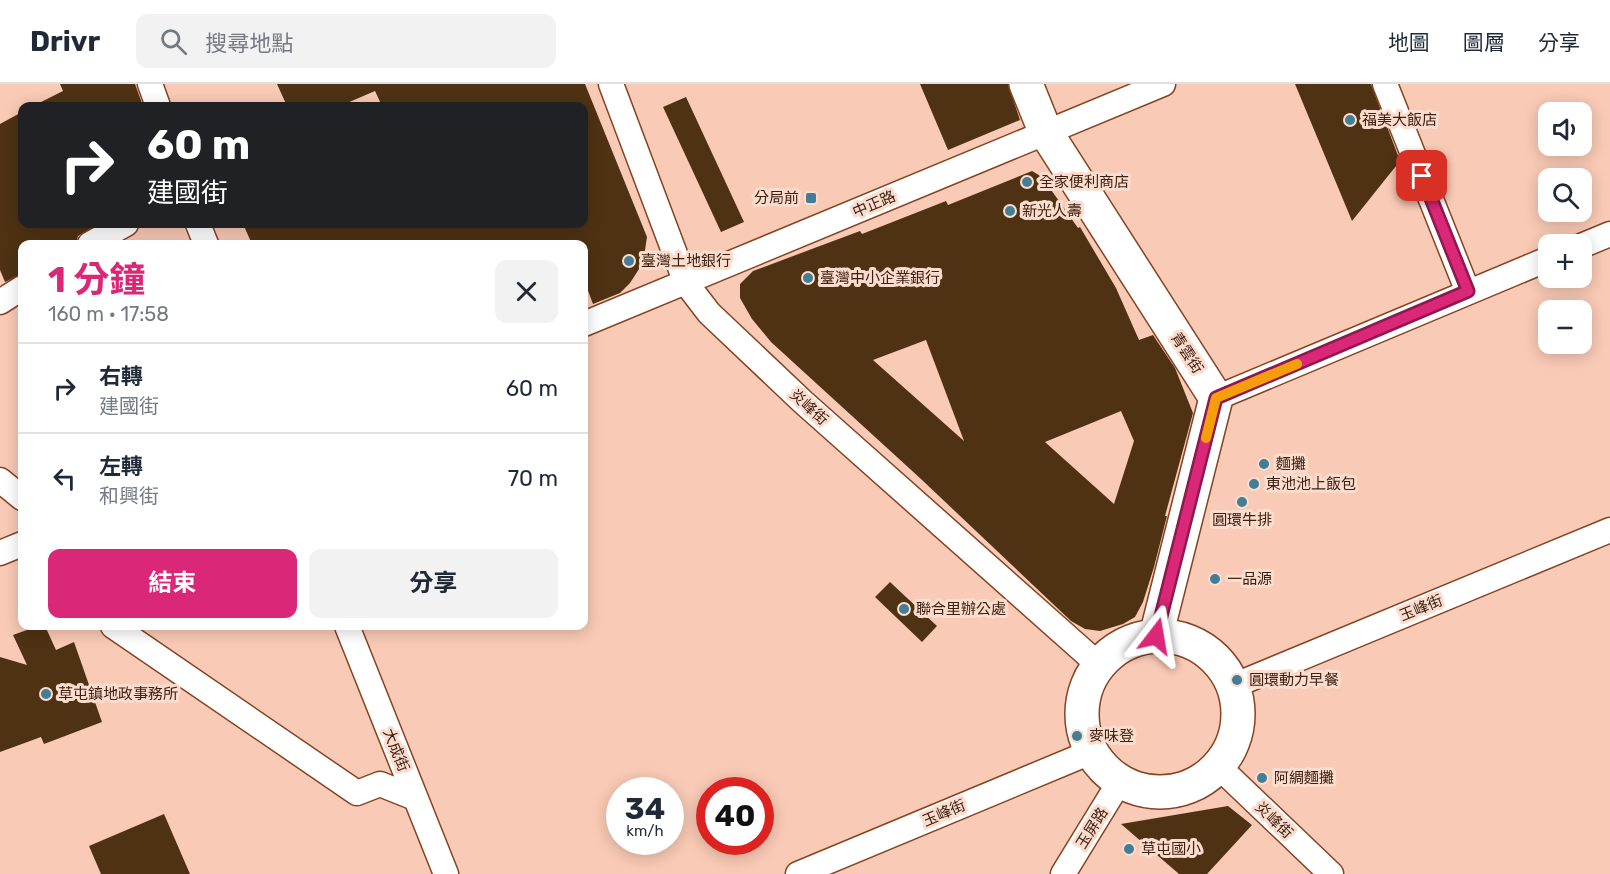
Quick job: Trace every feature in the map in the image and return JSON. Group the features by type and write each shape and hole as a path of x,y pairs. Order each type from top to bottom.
{"street":[{"path":"150,84 157,102"},
{"name":"炎峰街","path":"610,84 686,283 709,313 803,402 1099,665"},
{"name":"青雲街","path":"1026,84 1045,131 1216,398"},
{"name":"中正路","path":"588,322 1163,84"},
{"path":"1385,84 1468,291"},
{"path":"97,240 119,228"},
{"path":"1592,241 1610,234"},
{"path":"1156,636 1216,398 1538,263"},
{"path":"0,302 18,291"},
{"path":"0,480 18,495"},
{"name":"玉峰街","path":"1233,686 1610,530"},
{"path":"119,630 357,793 380,784 416,798"},
{"name":"大成街","path":"349,630 446,874"},
{"path":"1156,636 1181,638 1203,648 1221,665 1233,686 1238,707 1236,728 1230,748 1218,766 1197,782 1172,791 1145,790 1120,782 1091,752 1083,730 1081,707 1087,685 1099,665 1115,650 1135,640 1156,636"},
{"name":"玉峰街","path":"798,874 1091,752"},
{"name":"炎峰街","path":"1218,766 1331,874"},
{"name":"玉屏路","path":"1063,874 1120,782"}],"building":[{"path":"60,84 135,84 142,102 41,102 63,91"},
{"path":"277,84 585,84 647,237 639,269 620,293 593,304 588,291 588,240 250,240 245,228 588,228 588,102 380,102 375,91 349,102 285,102"},
{"path":"920,84 1008,84 1020,120 948,150"},
{"name":"福美大飯店","path":"1295,84 1371,84 1400,161 1352,221"},
{"path":"686,97 744,222 721,232 663,107"},
{"path":"18,114 18,228 91,228 78,236 77,240 18,240 18,276 5,282 0,270 0,124"},
{"path":"1032,171 1042,177 1078,228 1080,227 1116,288 1139,340 1153,335 1175,368 1193,413 1143,602 1135,617 1123,624 1100,631 1085,629 1071,621 921,479 771,342 752,319 740,298 740,284 753,271 860,231 862,234 946,201 948,205","holes":["926,340 964,441 873,360","1121,411 1134,441 1114,504 1045,442"]},
{"name":"聯合里辦公處","path":"890,582 937,626 922,642 875,597"},
{"name":"草屯鎮地政事務所","path":"27,630 47,630 56,650 74,642 102,722 44,744 41,737 0,752 0,657 27,665 13,635"},
{"path":"1228,806 1252,825 1207,874 1179,874 1121,824"},
{"path":"164,814 190,874 101,874 89,846"}],"slow traffic":[{"path":"1206,438 1216,398 1297,364"}],"place":[{"name":"福美大飯店","path":"1350,120"},
{"name":"全家便利商店","path":"1027,182"},
{"name":"分局前","path":"811,198"},
{"name":"新光人壽","path":"1010,211"},
{"name":"臺灣土地銀行","path":"629,261"},
{"name":"臺灣中小企業銀行","path":"808,278"},
{"name":"麵攤","path":"1264,464"},
{"name":"東池池上飯包","path":"1254,484"},
{"name":"圓環牛排","path":"1242,502"},
{"name":"一品源","path":"1215,579"},
{"name":"聯合里辦公處","path":"904,609"},
{"name":"圓環動力早餐","path":"1237,680"},
{"name":"草屯鎮地政事務所","path":"46,694"},
{"name":"麥味登","path":"1077,736"},
{"name":"阿綢麵攤","path":"1262,778"},
{"name":"草屯國小","path":"1129,849"}],"route":[{"path":"1156,636 1216,398 1468,291 1422,176"}]}
